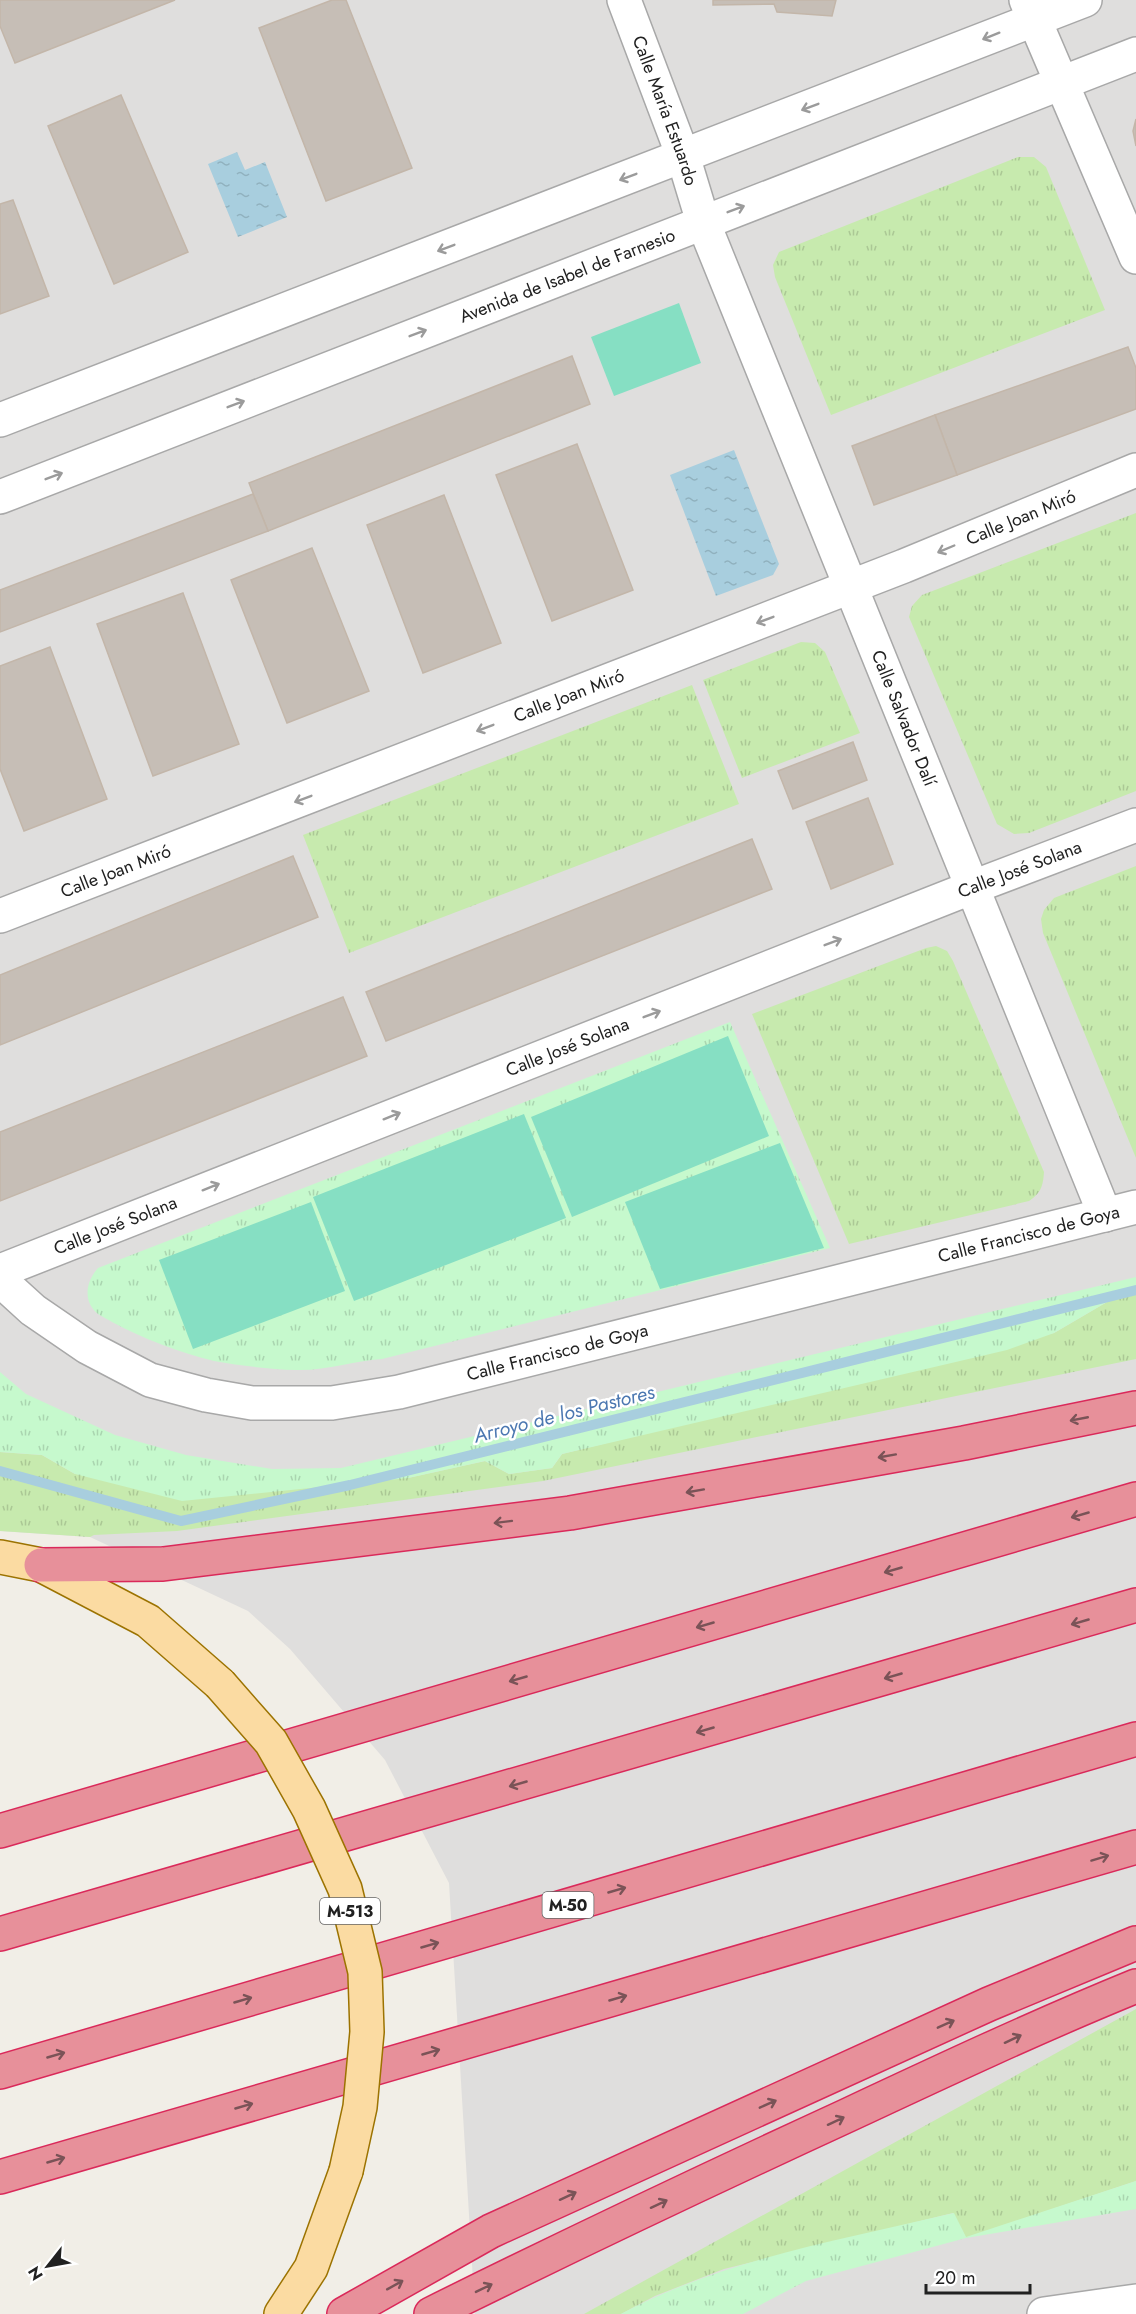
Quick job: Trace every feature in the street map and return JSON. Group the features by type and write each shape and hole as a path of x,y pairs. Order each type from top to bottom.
{"highway":[{"path":"40,1565 163,1564 570,1513 964,1443 1136,1408"},
{"path":"0,1831 1136,1499"},
{"path":"0,1934 1136,1605"},
{"name":"M-50","path":"0,2072 1136,1739"},
{"path":"0,2176 1136,1847"},
{"path":"344,2314 491,2232 989,2004 1136,1943"},
{"path":"431,2314 535,2262 807,2134 1050,2021 1136,1986"}],"main road":[{"name":"M-513","path":"0,1557 40,1565 147,1621 220,1684 271,1742 309,1809 345,1889 365,1972 367,2032 360,2107 346,2170 311,2268 281,2314"}],"street":[{"name":"Calle María Estuardo","path":"624,0 683,156 704,222"},
{"path":"0,420 683,156 1030,10 1085,0"},
{"path":"1030,10 1136,257"},
{"name":"Avenida de Isabel de Farnesio","path":"0,497 1136,54"},
{"name":"Calle Salvador Dalí","path":"704,222 973,886 1121,1211"},
{"name":"Calle Joan Miró","path":"0,916 851,586 1136,470"},
{"name":"Calle José Solana","path":"0,1270 973,886 1136,825"},
{"name":"Calle Francisco de Goya","path":"0,1280 33,1310 87,1347 150,1380 206,1395 252,1403 332,1402 399,1392 1121,1211"},
{"path":"1044,2314 1136,2301"}],"shaded area":[{"path":"0,0 1136,0 1136,2314 475,2314 449,1883 385,1760 290,1649 248,1611 90,1537 0,1531"}],"green space":[{"path":"1018,157 1034,157 1046,167 1105,310 831,415 775,277 773,265 779,252"},
{"path":"679,303 701,363 614,396 591,337"},
{"path":"1136,513 1136,791 1029,833 1014,834 997,824 909,617 912,606 922,595"},
{"path":"801,642 815,643 825,652 860,733 742,778 703,680"},
{"path":"692,685 739,804 349,953 303,835"},
{"path":"1136,866 1136,1158 1043,933 1041,919 1044,910 1054,898"},
{"path":"936,946 947,951 953,961 1044,1172 1042,1185 1039,1192 1029,1201 849,1244 752,1014"},
{"path":"730,1022 830,1248 382,1359 307,1370 234,1364 187,1354 124,1328 99,1315 90,1304 88,1288 98,1268"},
{"path":"728,1036 769,1136 572,1217 531,1117"},
{"path":"524,1114 566,1218 354,1301 313,1197"},
{"path":"780,1143 824,1248 660,1289 625,1202"},
{"path":"311,1202 345,1291 193,1349 159,1260"},
{"path":"1136,1277 1136,1285 1054,1333 1007,1350 562,1454 552,1468 509,1474 485,1461 408,1478 182,1501 75,1474 42,1455 0,1452 0,1372 26,1394 115,1435 186,1455 272,1469 341,1468"},
{"path":"1136,1285 1136,1359 543,1481 177,1531 90,1537 0,1531 0,1452 42,1455 75,1474 408,1478 485,1461 509,1474 552,1468 562,1454 1054,1333"},
{"path":"1136,2009 1136,2181 966,2238 953,2213 724,2269 655,2296 621,2314 584,2314"},
{"path":"1136,2181 1136,2209 966,2238 806,2281 743,2314 621,2314 701,2279 826,2242 954,2213 966,2237"}],"water":[{"path":"237,152 245,170 265,162 287,217 238,237 208,164"},
{"path":"734,450 779,564 773,575 716,596 670,475"}],"building":[{"path":"0,0 175,0 15,63 0,26"},
{"path":"332,0 346,0 412,168 326,201 259,28"},
{"path":"713,0 836,0 832,16 777,12 774,4 713,5"},
{"path":"121,95 188,252 114,284 48,126"},
{"path":"1136,119 1136,146 1133,131"},
{"path":"13,200 49,296 0,314 0,204"},
{"path":"1128,347 1136,368 1136,409 957,475 935,415"},
{"path":"572,356 590,404 268,531 249,483"},
{"path":"935,415 957,475 874,505 852,446"},
{"path":"577,444 633,590 552,621 496,475"},
{"path":"253,494 268,531 0,632 0,590"},
{"path":"444,495 501,643 423,673 367,525"},
{"path":"312,548 369,691 287,723 231,580"},
{"path":"183,593 239,744 153,776 97,624"},
{"path":"50,647 107,799 24,831 0,769 0,666"},
{"path":"853,742 867,780 793,809 778,771"},
{"path":"868,798 893,864 831,889 806,822"},
{"path":"752,839 772,889 386,1041 366,992"},
{"path":"293,856 318,917 0,1045 0,975"},
{"path":"343,997 367,1056 0,1201 0,1132"}],"waterway":[{"name":"Arroyo de los Pastores","path":"0,1471 181,1521 350,1485 1136,1290"}]}
